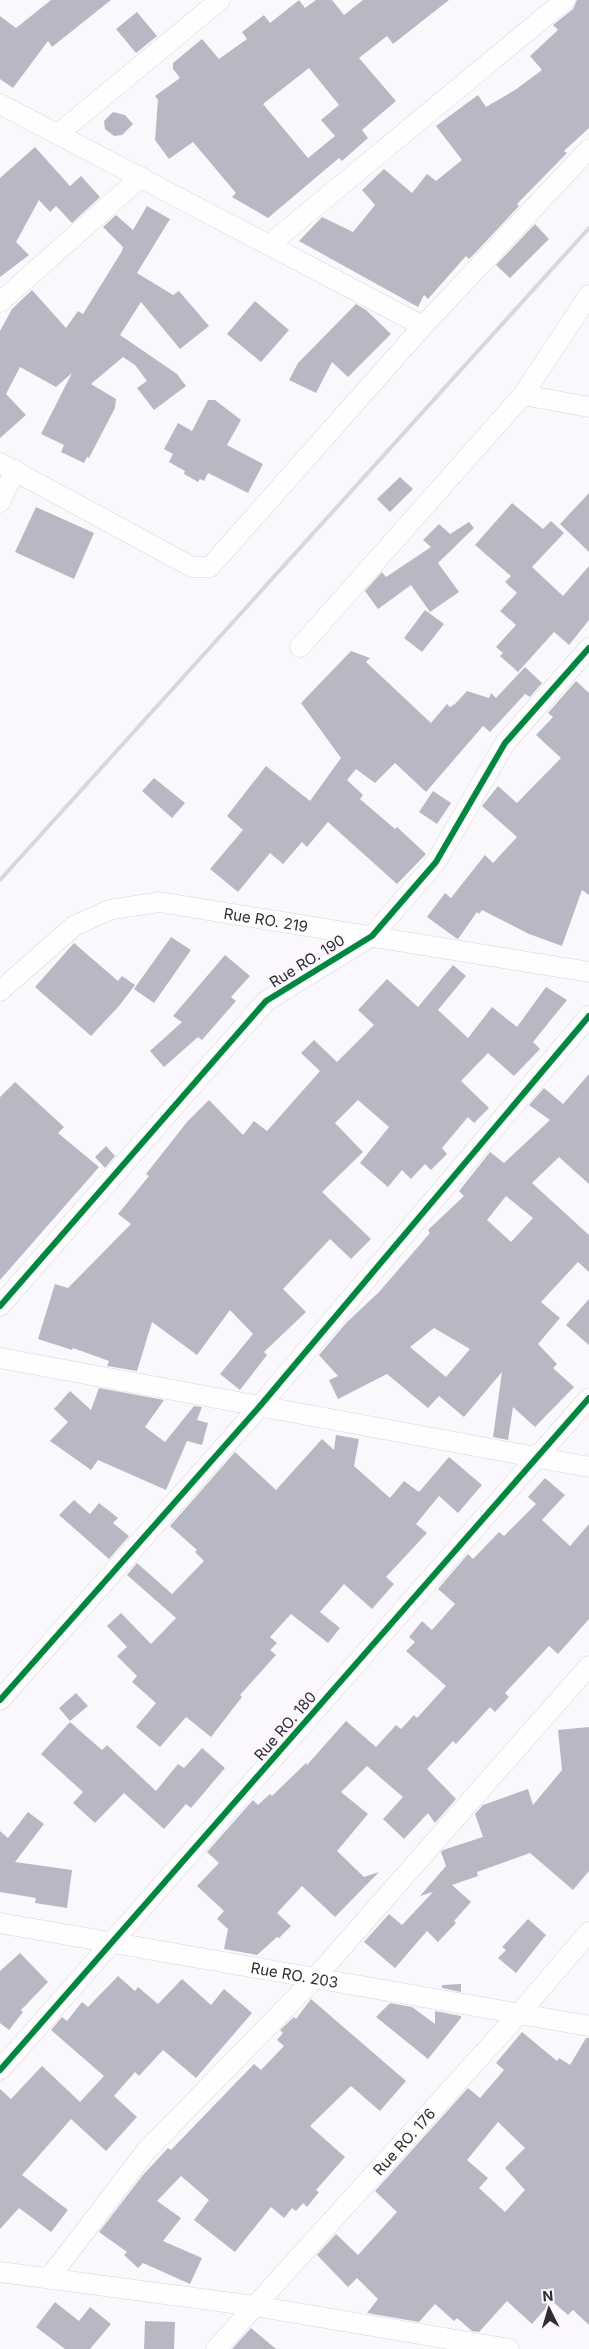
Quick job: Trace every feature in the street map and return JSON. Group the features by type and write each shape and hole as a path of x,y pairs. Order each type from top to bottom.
{"street":[{"path":"58,134 199,7 220,0"},
{"path":"270,244 565,0"},
{"path":"0,104 270,244 423,326"},
{"path":"0,502 8,466 192,567 210,567 423,326 589,149"},
{"path":"0,302 141,177"},
{"path":"300,647 523,395 589,295"},
{"path":"523,395 589,407"},
{"name":"Rue RO. 190","path":"0,1306 266,1001 372,936 436,862 505,742 589,648"},
{"name":"Rue RO. 219","path":"0,991 74,926 109,910 158,902 589,972"},
{"path":"0,1700 260,1406 589,1016"},
{"path":"0,1358 589,1467"},
{"name":"Rue RO. 180","path":"0,2070 589,1398"},
{"path":"49,2278 148,2150 315,1978 589,1666"},
{"name":"Rue RO. 203","path":"0,1923 589,2026"},
{"name":"Rue RO. 176","path":"216,2349 519,2014 589,1932"},
{"path":"0,2272 255,2306 509,2349"}],"building":[{"path":"51,0 111,0 52,47 48,41 13,88 0,79 0,16 16,28"},
{"path":"299,0 305,8 316,0 332,0 344,15 363,0 449,0 393,44 387,36 359,58 396,101 362,130 368,138 342,161 339,158 268,218 232,197 236,193 193,142 169,159 155,140 158,100 155,96 180,78 173,69 173,63 202,39 219,59 247,39 242,32 264,15 270,23","holes":["309,68 339,105 321,120 335,136 308,158 263,104"]},
{"path":"577,0 589,0 589,128 564,151 567,153 517,204 519,206 477,251 469,259 466,256 428,299 424,295 418,307 299,241 322,217 353,232 375,205 362,190 384,169 412,193 427,174 436,181 462,160 436,126 478,95 486,107 515,90 542,70 530,56 558,30 553,25 573,9"},
{"path":"137,12 157,36 136,53 116,29"},
{"path":"113,112 125,115 133,124 122,135 114,136 105,129 104,121"},
{"path":"35,147 70,186 81,176 100,197 72,223 56,206 50,212 39,200 16,242 29,255 0,277 0,178"},
{"path":"147,206 170,219 137,273 173,295 179,291 209,326 180,349 141,302 120,335 177,374 186,386 154,410 137,388 147,381 135,365 123,357 91,384 116,399 115,408 89,458 87,457 84,463 61,452 64,445 41,434 72,373 56,387 20,367 6,394 26,415 0,438 0,331 12,309 32,290 66,328 78,311 83,314 122,251 123,247 103,227 116,215 133,230"},
{"path":"535,224 549,239 510,278 496,265"},
{"path":"255,301 289,330 261,362 227,334"},
{"path":"356,304 366,310 391,334 348,377 332,362 316,393 289,380 298,363"},
{"path":"208,400 215,400 241,420 227,445 263,464 248,493 208,473 204,481 200,479 198,482 184,474 185,471 169,462 173,454 164,449 178,423 192,431"},
{"path":"400,477 413,489 390,512 377,499"},
{"path":"589,493 589,552 560,524"},
{"path":"512,503 543,529 551,521 564,533 532,567 563,596 589,566 589,620 569,645 554,632 518,672 500,656 503,653 496,647 516,625 500,611 517,593 505,582 511,576 475,545"},
{"path":"36,507 94,533 74,579 15,552"},
{"path":"469,522 474,528 438,563 459,592 430,612 411,585 378,609 365,591 382,572 386,577 431,547 423,540 439,524 450,534"},
{"path":"425,610 444,624 422,652 404,638"},
{"path":"351,651 370,658 366,662 431,723 447,704 450,707 455,704 467,691 489,698 491,693 496,698 525,667 542,683 530,697 525,694 490,732 483,726 426,792 395,763 375,783 356,769 347,780 363,795 360,799 395,829 397,827 426,854 397,884 328,822 307,847 302,842 283,864 270,853 238,892 210,869 243,830 227,816 266,766 310,801 341,758 301,703"},
{"path":"576,681 589,693 589,895 582,890 562,946 529,934 482,910 479,914 477,912 458,939 427,917 445,893 451,898 485,855 493,863 517,837 482,806 498,786 517,803 561,758 536,735 553,717 548,713"},
{"path":"154,778 185,803 172,818 142,791"},
{"path":"433,791 451,803 437,824 419,812"},
{"path":"171,937 191,950 154,1003 134,989"},
{"path":"74,943 118,981 122,976 135,985 119,1006 91,1036 35,987"},
{"path":"225,955 250,976 231,997 236,1001 202,1040 198,1037 164,1067 150,1051 182,1022 173,1016"},
{"path":"453,965 466,976 438,1010 468,1038 492,1007 517,1027 546,987 567,1000 533,1042 540,1049 514,1076 488,1053 461,1081 489,1108 474,1123 468,1117 442,1148 447,1154 431,1170 425,1164 411,1179 402,1170 388,1187 360,1163 389,1127 358,1100 335,1123 363,1152 322,1192 371,1239 351,1259 330,1239 283,1289 306,1312 264,1352 267,1355 240,1390 220,1374 253,1334 230,1310 197,1355 152,1322 137,1371 107,1366 109,1361 73,1348 72,1350 38,1339 55,1284 68,1288 131,1224 118,1214 149,1176 146,1174 187,1122 209,1100 243,1135 254,1121 267,1131 320,1071 301,1053 314,1040 337,1062 374,1025 358,1010 387,979 418,1007"},
{"path":"589,1074 589,1184 559,1157 532,1183 589,1235 589,1272 578,1262 541,1302 560,1318 538,1344 557,1364 553,1368 574,1387 535,1427 513,1407 508,1440 493,1437 502,1372 464,1417 439,1396 428,1408 387,1374 338,1399 329,1380 338,1376 319,1355 347,1322 379,1292 430,1233 428,1230 464,1196 459,1191 490,1152 504,1163 550,1120 529,1105 544,1088 563,1104","holes":["506,1196 533,1218 511,1242 487,1220","434,1328 470,1349 446,1377 410,1347"]},
{"path":"15,1082 64,1127 58,1133 99,1167 0,1280 0,1097"},
{"path":"106,1146 115,1156 105,1168 95,1157"},
{"path":"589,1299 589,1345 566,1325"},
{"path":"99,1388 164,1400 145,1427 165,1442 194,1406 202,1407 197,1420 208,1423 202,1445 187,1441 166,1490 98,1460 91,1470 50,1441 68,1422 54,1409 70,1391 91,1410"},
{"path":"336,1435 359,1439 354,1466 390,1498 404,1481 419,1492 449,1457 482,1485 458,1513 439,1496 416,1524 427,1533 386,1577 394,1584 372,1609 344,1584 320,1612 340,1628 328,1643 291,1614 270,1637 277,1643 270,1650 276,1655 240,1695 242,1697 211,1737 186,1717 160,1747 136,1727 156,1703 132,1682 137,1676 117,1656 127,1647 107,1626 121,1613 151,1644 176,1618 127,1575 137,1563 172,1594 204,1561 195,1552 197,1550 170,1526 235,1452 276,1490 322,1439 334,1450"},
{"path":"545,1478 565,1495 542,1520 570,1546 589,1524 589,1619 558,1654 549,1646 505,1693 509,1697 495,1712 490,1707 456,1744 453,1741 427,1769 456,1799 435,1823 428,1813 404,1839 383,1819 403,1797 367,1766 341,1792 368,1814 337,1851 364,1877 379,1872 335,1917 302,1886 277,1913 291,1926 279,1938 277,1937 257,1955 224,1949 228,1929 217,1919 224,1911 197,1886 219,1863 207,1852 253,1800 258,1805 270,1794 272,1796 306,1763 307,1765 346,1721 376,1747 396,1725 401,1729 414,1715 417,1718 446,1686 406,1651 415,1642 409,1637 422,1621 432,1630 455,1604 438,1589 468,1554 473,1559 499,1532 504,1536 536,1504 528,1497"},
{"path":"74,1500 90,1514 99,1503 118,1518 113,1523 129,1536 109,1559 59,1515"},
{"path":"76,1693 88,1706 70,1721 59,1708"},
{"path":"70,1722 102,1750 107,1745 156,1791 178,1764 184,1768 202,1748 225,1768 191,1808 186,1804 164,1829 124,1793 95,1823 73,1803 83,1792 41,1754"},
{"path":"589,1727 589,1871 573,1890 530,1853 477,1872 478,1876 452,1885 471,1902 454,1921 456,1923 438,1942 427,1931 395,1968 364,1942 389,1914 402,1925 433,1892 420,1896 446,1866 441,1852 443,1850 483,1837 475,1814 483,1805 528,1789 533,1805 562,1770 558,1730"},
{"path":"28,1812 44,1824 15,1862 72,1870 67,1908 35,1903 36,1898 0,1892 0,1831 8,1838"},
{"path":"528,1919 546,1935 516,1973 498,1958 506,1950 502,1947"},
{"path":"20,1953 48,1982 21,2010 23,2012 9,2030 0,2023 0,1971"},
{"path":"118,1976 135,1991 138,1987 158,2004 182,1979 211,2005 224,1989 252,2013 196,2078 163,2050 139,2076 135,2072 114,2096 137,2117 106,2151 71,2119 22,2175 68,2210 51,2232 19,2208 0,2229 0,2089 11,2099 42,2066 80,2102 104,2076 51,2030 62,2017 67,2021 82,2002 88,2007"},
{"path":"461,1984 461,1992 442,1988 442,1985"},
{"path":"311,1999 406,2081 380,2111 351,2086 310,2126 345,2157 316,2190 319,2192 307,2207 303,2203 296,2211 292,2208 284,2218 271,2207 235,2252 194,2220 209,2200 181,2176 157,2201 181,2218 163,2241 202,2258 190,2284 143,2263 138,2268 124,2255 127,2252 99,2232 143,2175 168,2148 171,2150 254,2064 261,2070 284,2046 277,2040 283,2033 280,2030 294,2017 296,2019"},
{"path":"390,2003 412,2007 435,2024 435,2011 461,2016 461,2018 428,2059 376,2017"},
{"path":"522,2032 557,2061 559,2058 570,2065 586,2038 589,2038 589,2325 573,2310 568,2315 552,2301 532,2324 507,2301 479,2332 472,2331 457,2318 454,2321 435,2304 419,2322 367,2313 378,2299 357,2278 348,2287 317,2255 336,2234 358,2255 397,2212 375,2191 468,2088 480,2098 504,2070 496,2063","holes":["498,2122 525,2148 505,2168 525,2190 505,2212 479,2188 488,2178 467,2160"]},
{"path":"55,2302 79,2321 90,2307 111,2324 90,2349 65,2349 36,2327"},
{"path":"145,2321 175,2322 174,2349 144,2349"},
{"path":"251,2328 276,2349 232,2349"}],"railway":[{"path":"0,880 589,228"}],"cycle path":[{"path":"0,1306 266,1001 372,936 436,862 505,743 589,648"},
{"path":"0,1700 260,1406 589,1016"},
{"path":"0,2070 589,1398"}]}
